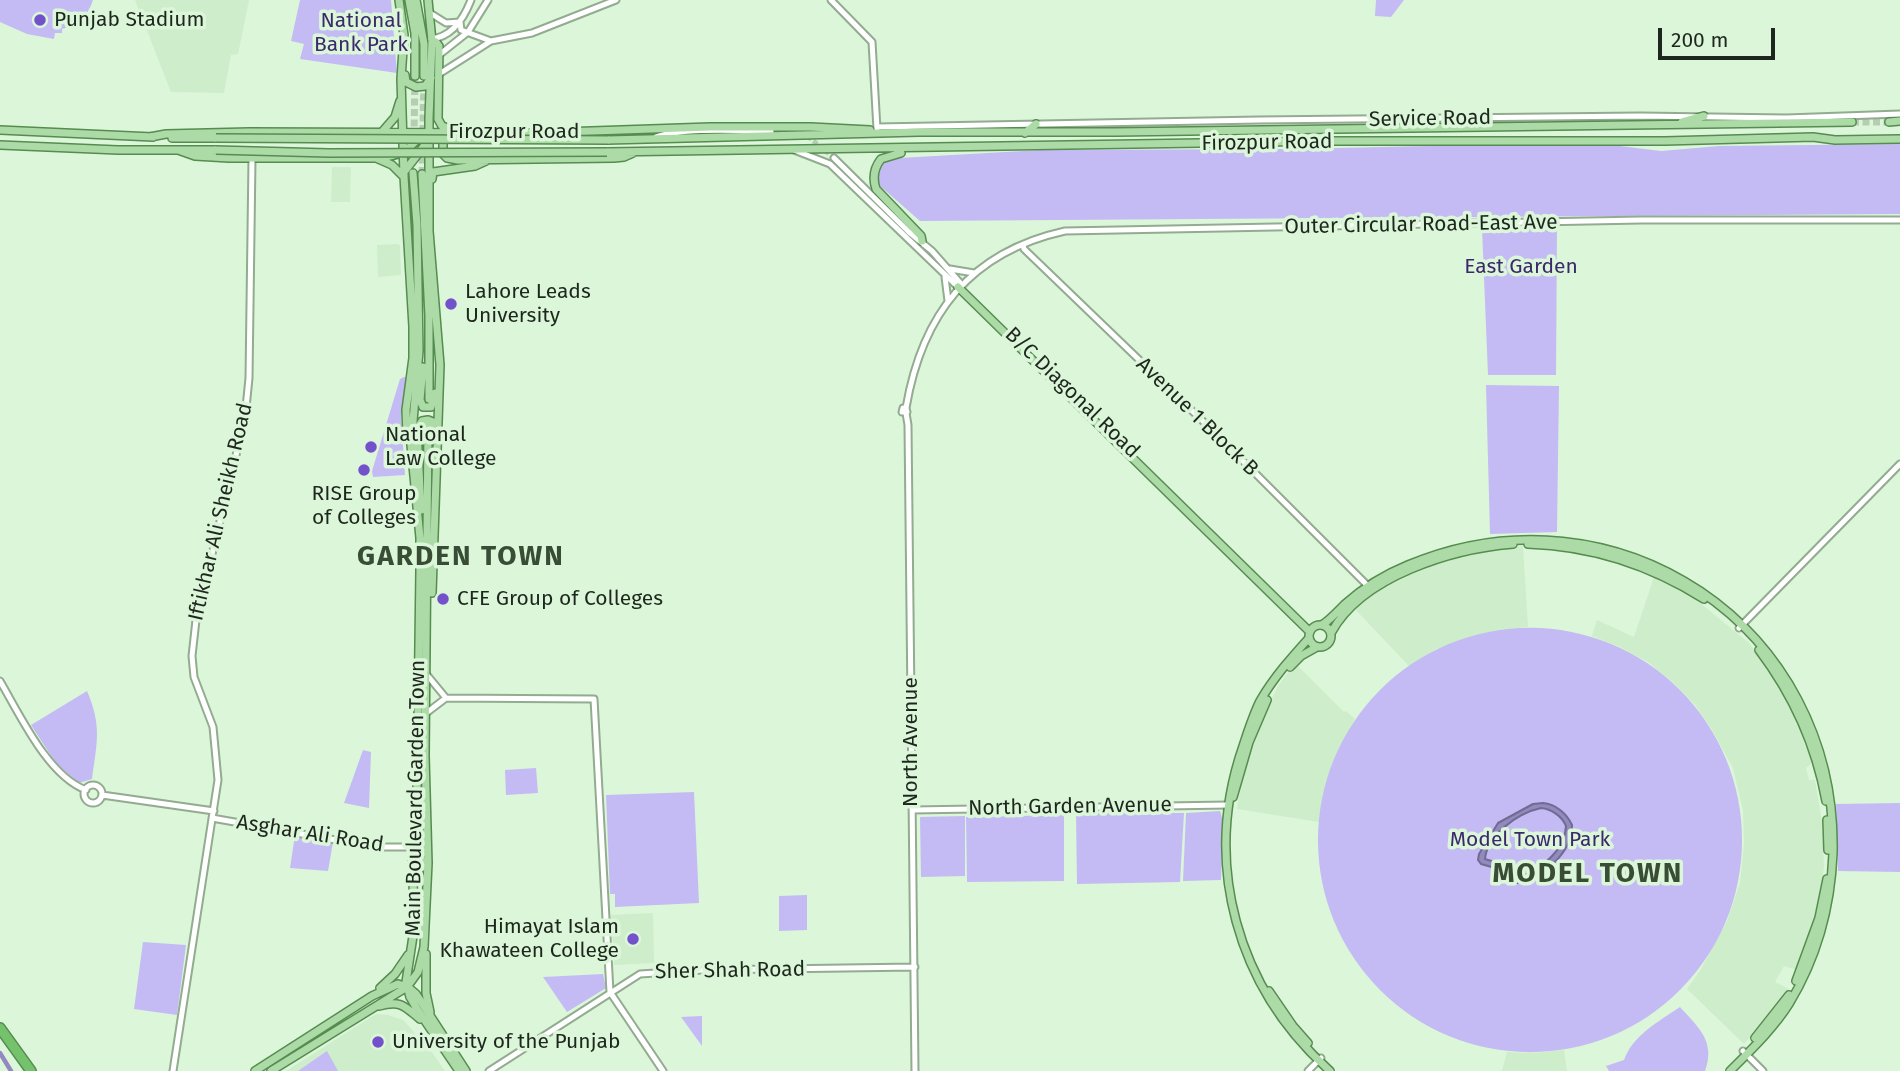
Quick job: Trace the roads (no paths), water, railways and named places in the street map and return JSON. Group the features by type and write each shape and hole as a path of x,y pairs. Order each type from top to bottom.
{"highway":[{"path":"0,1028 31,1071"},
{"path":"0,1034 24,1071"}],"main road":[{"name":"Main Boulevard Garden Town","path":"399,0 404,36 404,151 418,279 419,368 411,445 420,538 416,809 412,863 415,923 407,987"},
{"path":"409,0 438,120 446,129 469,132"},
{"path":"376,158 407,174 427,135 427,76 416,0"},
{"path":"403,60 406,82 412,86 425,86 431,40 428,0"},
{"path":"427,76 439,57 438,43 431,40"},
{"path":"381,132 395,117 402,94"},
{"path":"1671,125 1704,116"},
{"path":"403,117 408,126 415,128 425,125 429,118"},
{"path":"1889,121 1900,121"},
{"name":"Firozpur Road","path":"150,137 166,134 381,132 427,135 469,132 766,137 877,130 1024,133 1852,122"},
{"path":"1024,133 1036,124"},
{"name":"Firozpur Road","path":"0,130 216,138 608,140 654,134"},
{"path":"404,132 426,173"},
{"path":"469,132 443,139 443,154 450,159 486,160"},
{"name":"Main Boulevard Garden Town","path":"427,135 429,398"},
{"path":"0,145 178,150 195,156 252,159 376,158 396,156 427,135"},
{"name":"Firozpur Road","path":"178,150 634,153 1346,141 1665,141 1813,137 1835,140 1900,139"},
{"path":"922,148 881,159 873,174 876,189 921,236 922,241"},
{"name":"Firozpur Road","path":"429,212 433,172 475,166 486,160 614,158 634,153"},
{"name":"Main Boulevard Garden Town","path":"426,173 440,365 432,603 428,620"},
{"name":"Main Boulevard Garden Town","path":"407,174 413,358 406,410 407,434 411,445"},
{"path":"418,279 423,365 420,403 427,409 434,401 433,277"},
{"name":"B/C Diagonal Road","path":"960,286 1311,633 1317,647"},
{"path":"420,538 417,429 425,420 434,424 435,513"},
{"name":"Main Boulevard Garden Town","path":"407,987 418,972 424,947 428,863 425,714 428,427"},
{"path":"1336,1071 1289,1029 1272,1005 1242,940 1228,887 1225,850 1228,805 1238,758 1259,704 1286,663 1311,633 1371,588 1409,565 1468,546 1521,539 1566,540 1613,551 1659,568 1710,598 1776,664 1811,727 1827,778 1833,834 1829,896 1811,960 1787,1007 1730,1071"},
{"path":"1330,1071 1293,1026 1263,981 1239,917 1232,887 1230,817 1236,784 1264,705 1293,663 1317,647 1327,645 1344,612 1371,588"},
{"path":"1322,625 1331,633"},
{"path":"416,809 419,819 417,865 421,868 423,819 426,809"},
{"path":"372,996 400,968 414,944"},
{"path":"424,947 429,1021"},
{"path":"255,1071 393,985 407,987 416,994 458,1071"},
{"path":"271,1071 407,987"},
{"path":"375,1006 399,1003 429,1021 466,1071"},
{"path":"1723,1071 1745,1053"}],"street":[{"path":"431,40 443,36 460,22 471,0"},
{"path":"453,63 439,57 468,32 488,0"},
{"path":"427,76 491,41 532,33 616,0"},
{"path":"831,0 872,42 877,130"},
{"path":"429,13 440,21 452,24 460,22"},
{"path":"460,22 461,30 491,41"},
{"name":"Service Road","path":"877,130 1282,120 1704,116 1786,118 1900,114"},
{"path":"654,134 771,131"},
{"path":"792,149 830,164 945,275 960,286"},
{"name":"B/C Diagonal Road","path":"834,158 950,269 960,286"},
{"name":"Iftikhar Ali Sheikh Road","path":"173,1071 219,771 215,738 203,696 194,677 192,656 196,620 245,418 249,378 252,159"},
{"name":"Outer Circular Road-East Ave","path":"948,301 974,273 1023,245 1074,231 1641,220 1900,220"},
{"name":"Avenue 1 Block B","path":"1023,245 1024,249 1371,588"},
{"path":"950,269 974,273"},
{"path":"945,275 948,301"},
{"name":"North Avenue","path":"915,1071 906,410 913,373 922,349 948,301"},
{"path":"1740,627 1900,464"},
{"path":"426,676 446,698"},
{"path":"0,681 47,756 65,779 86,790"},
{"path":"425,714 446,698 594,699 610,992 663,1071"},
{"path":"97,786 102,795 98,802 92,803 85,797 86,790 97,786"},
{"name":"Asghar Ali Road","path":"102,795 213,814 375,847 407,848"},
{"name":"North Garden Avenue","path":"912,810 1228,805"},
{"name":"Sher Shah Road","path":"489,1071 640,974 664,971 915,967"},
{"path":"1745,1053 1763,1071"},
{"path":"1308,1071 1320,1059"}],"waterway":[{"path":"0,1053 11,1071"}],"tunnel":[{"path":"414,137 415,76"},
{"path":"422,174 424,76"},
{"path":"1852,122 1889,122"},
{"path":"771,131 805,134 834,158"}],"place":[{"name":"Punjab Stadium","path":"40,20"},
{"name":"Lahore Leads University","path":"451,304"},
{"name":"National Law College","path":"371,447"},
{"name":"RISE Group of Colleges","path":"364,470"},
{"name":"CFE Group of Colleges","path":"443,599"},
{"name":"Himayat Islam Khawateen College","path":"633,939"},
{"name":"University of the Punjab","path":"378,1042"}],"district":[{"name":"GARDEN TOWN","path":"461,557"},
{"name":"MODEL TOWN","path":"1588,874"}],"park label":[{"name":"National Bank Park","path":"361,33"},
{"name":"East Garden","path":"1521,267"},
{"name":"Model Town Park","path":"1530,840"}]}
